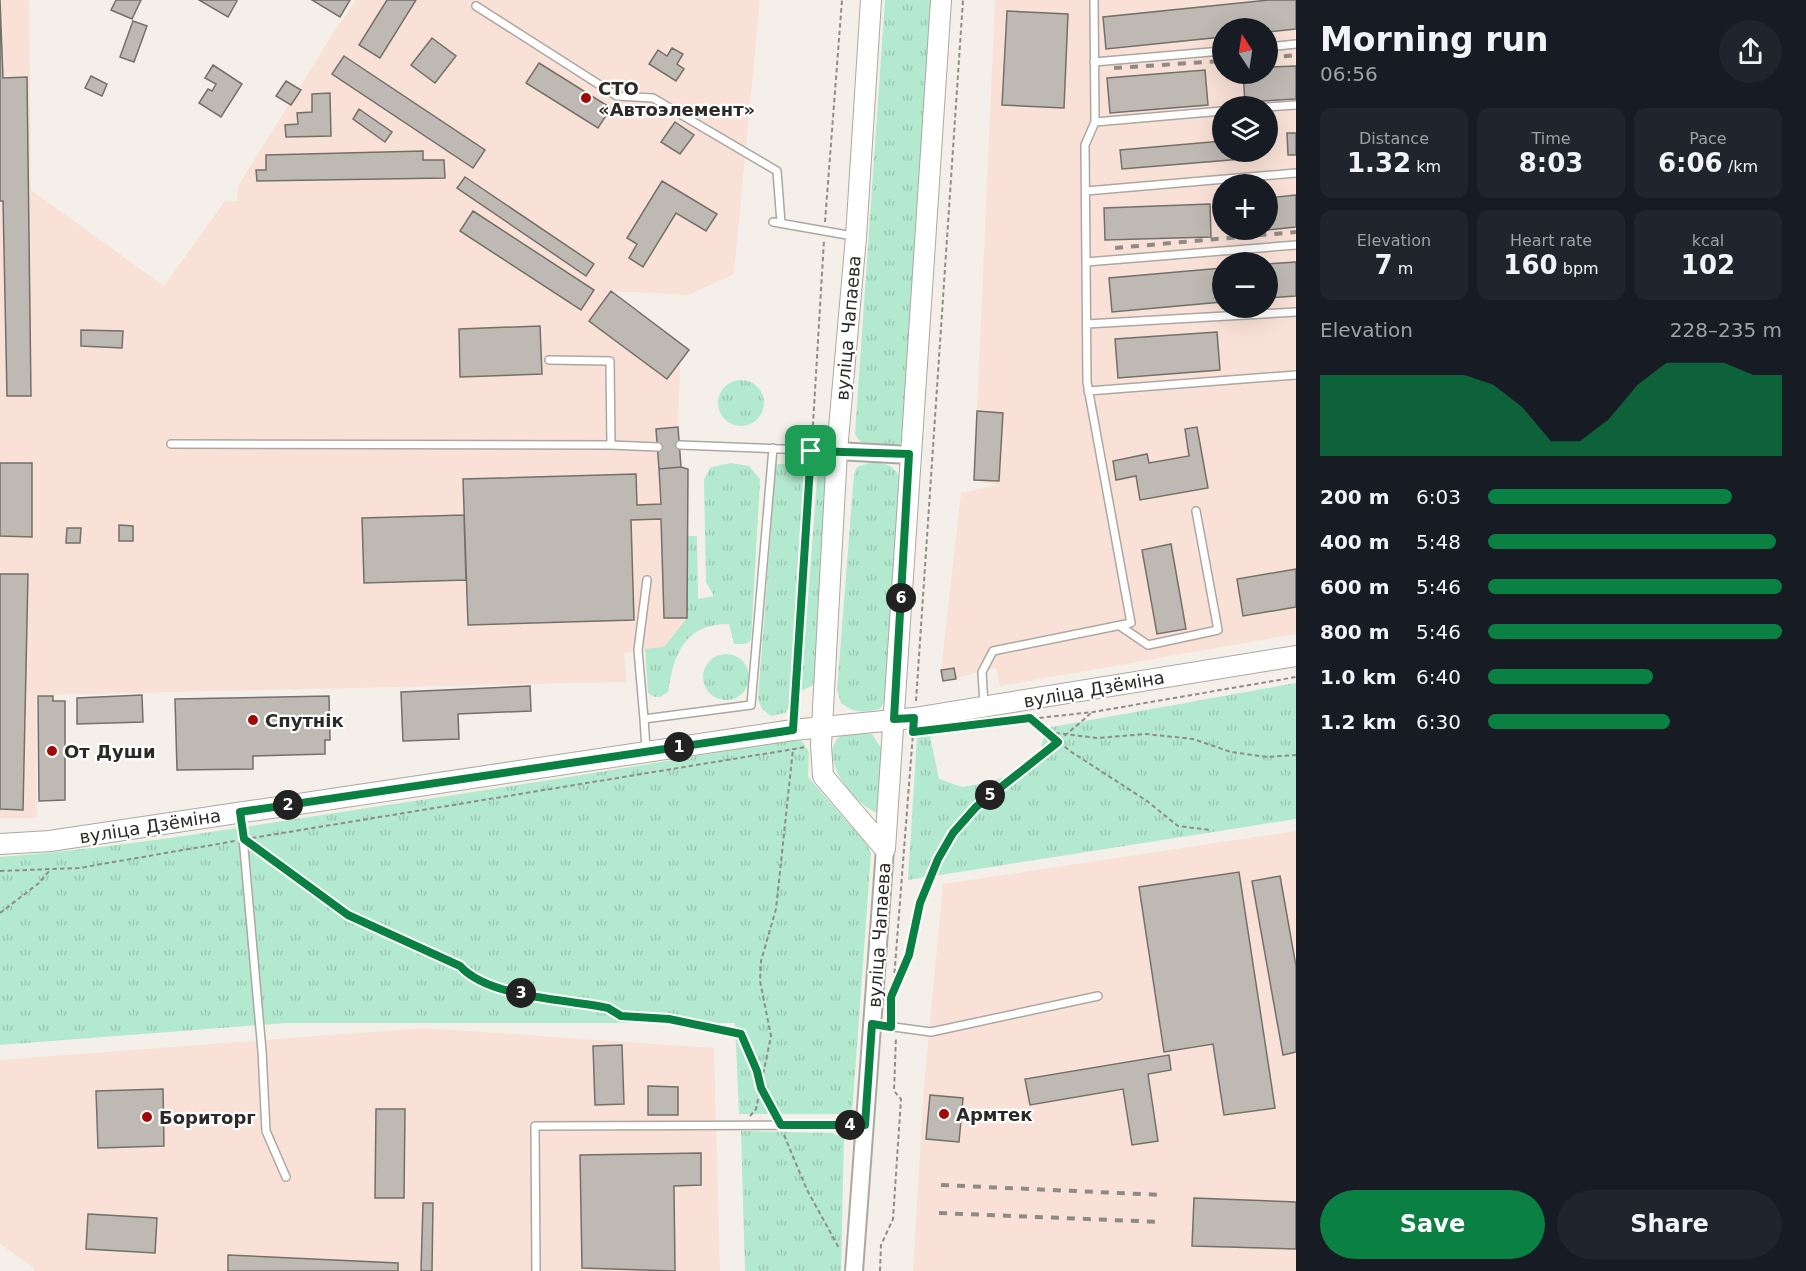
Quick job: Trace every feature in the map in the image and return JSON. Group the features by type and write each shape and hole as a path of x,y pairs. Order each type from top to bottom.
{"main road":[{"name":"вуліца Чапаева","path":"871,0 856,237 837,451 821,736 823,776 885,849"},
{"name":"вуліца Чапаева","path":"885,849 903,726 909,454 941,0"},
{"name":"вуліца Дзёміна","path":"0,844 50,841 646,752 821,736 990,715 1296,656"}],"street":[{"path":"837,451 909,454"},
{"name":"вуліца Чапаева","path":"854,1271 885,849"}],"lane":[{"path":"990,715 982,672 993,651 1131,623 1088,391 1085,145 1095,122 1094,0"},
{"path":"476,6 617,96 653,98 777,171 777,223 856,237"},
{"path":"1278,46 1296,44"},
{"path":"1094,62 1212,52"},
{"path":"1278,106 1296,105"},
{"path":"1095,122 1212,112"},
{"path":"1086,191 1296,173"},
{"path":"1086,262 1296,244"},
{"path":"1087,324 1296,312"},
{"path":"549,360 610,361 611,445"},
{"path":"1088,391 1296,375"},
{"path":"171,444 658,447"},
{"path":"680,445 837,451"},
{"path":"644,719 751,705 773,448"},
{"path":"1120,626 1148,645 1218,630 1196,511"},
{"path":"646,752 638,650 647,580"},
{"path":"240,812 266,1131 286,1177"},
{"path":"872,1024 931,1032 1098,996"},
{"path":"536,1271 535,1126 865,1125"}],"path":[{"path":"747,1121 756,1108 771,1036 760,981 761,962 776,909 793,739 824,231 842,0"},
{"path":"880,1271 881,1245 893,1219 901,1099 894,1091 898,1040 891,1027 891,997 903,726 963,0"},
{"path":"990,715 1030,718 1093,712 1296,677"},
{"path":"891,997 909,955 920,903 938,859 953,833 976,807 1068,735 1093,712"},
{"path":"1030,718 1058,742 1107,777 1147,801 1178,826 1211,830"},
{"path":"1048,732 1097,738 1146,734 1193,739 1231,752 1258,756 1296,755"},
{"path":"0,871 50,870 244,839 793,739 821,736"},
{"path":"244,839 348,915 460,966 471,979 514,992 608,1008 621,1016 669,1019 741,1034 757,1071 761,1088 781,1125 807,1190 839,1248"},
{"path":"0,913 39,883 50,870"}],"shaded area":[{"path":"0,0 29,0 31,190 164,286 225,201 237,201 238,186 356,0 760,0 734,274 689,295 612,291 689,350 680,363 678,427 687,618 664,647 624,653 627,682 36,695 37,818 0,818"},
{"path":"995,0 1296,0 1296,634 1000,686 996,668 943,681 941,670 961,493 997,485 974,480"},
{"path":"1296,831 1296,1271 913,1271 924,1086 943,884"},
{"path":"424,1028 714,1048 720,1271 34,1271 34,1268 0,1244 0,1060"}],"green space":[{"path":"885,0 933,0 903,438 899,446 874,448 863,443 855,434"},
{"path":"741,380 757,387 764,403 757,419 741,426 725,419 718,403 725,387"},
{"path":"872,462 883,464 896,471 902,485 885,700 880,709 864,711 850,709 841,703 837,690 854,474 857,467"},
{"path":"731,463 749,466 760,479 751,640 746,644 734,644 729,624 713,625 701,629 691,636 678,654 668,692 655,697 648,693 645,649 664,647 687,618 687,536 697,536 698,599 714,596 706,582 704,480 711,467"},
{"path":"776,464 805,464 790,706 785,713 771,716 762,709 758,699"},
{"path":"818,467 827,476 814,685 801,691"},
{"path":"726,654 742,661 749,677 742,693 726,700 710,693 703,677 710,661"},
{"path":"1296,683 1296,819 908,880 917,736 930,736 939,779 962,787 991,782 1037,763 1046,728"},
{"path":"846,732 872,734 881,748 879,812 877,813 857,799 839,776 834,764 832,751 836,741"},
{"path":"787,740 802,741 809,752 808,777 866,843 871,853 852,1114 739,1114 735,1023 286,1023 0,1045 0,857 94,848 234,829 581,775"},
{"path":"741,1131 832,1133 844,1138 841,1271 745,1271"}],"building":[{"path":"0,0 3,78 27,77 31,396 7,396 3,201 0,201"},
{"path":"116,0 141,0 132,19 111,10"},
{"path":"199,0 236,0 237,1 228,17"},
{"path":"312,0 350,0 340,17"},
{"path":"387,0 416,0 380,58 359,45"},
{"path":"1269,0 1296,0 1296,29 1278,31 1278,18 1212,18 1212,38 1106,49 1103,17"},
{"path":"1007,11 1068,14 1064,108 1002,105"},
{"path":"133,21 147,26 134,62 120,57"},
{"path":"432,38 456,56 435,83 411,65"},
{"path":"672,48 683,54 677,64 684,69 676,81 649,64 658,50 667,56"},
{"path":"344,56 485,150 473,168 332,74"},
{"path":"539,63 611,108 598,128 526,83"},
{"path":"213,65 242,84 221,117 199,103 208,89 212,91 216,84 205,78"},
{"path":"1296,66 1296,99 1278,100 1278,96 1245,96 1244,84 1278,84 1278,67"},
{"path":"1205,70 1208,105 1110,113 1107,78"},
{"path":"91,76 107,84 102,96 85,88"},
{"path":"286,81 301,90 291,105 276,96"},
{"path":"330,93 331,136 286,137 285,125 298,124 297,113 312,112 312,94"},
{"path":"359,109 392,132 385,142 353,119"},
{"path":"675,122 694,135 680,154 661,142"},
{"path":"1287,133 1296,133 1296,155 1288,155"},
{"path":"1212,142 1212,162 1122,169 1120,150"},
{"path":"423,151 423,160 444,160 445,178 257,181 256,170 266,170 266,155"},
{"path":"465,177 594,264 586,276 457,188"},
{"path":"662,181 717,214 706,231 676,213 643,267 629,258 637,244 627,238"},
{"path":"1296,195 1296,227 1278,229 1278,197"},
{"path":"1210,204 1211,237 1105,240 1104,208"},
{"path":"473,211 594,290 581,310 460,231"},
{"path":"1296,262 1296,296 1278,297 1278,263"},
{"path":"1212,269 1212,303 1112,312 1109,278"},
{"path":"611,291 689,350 667,379 589,321"},
{"path":"540,326 542,374 460,377 459,329"},
{"path":"81,330 123,331 122,348 81,346"},
{"path":"1217,332 1220,370 1118,378 1115,339"},
{"path":"977,411 1003,413 999,481 974,480"},
{"path":"678,427 681,467 659,469 656,429"},
{"path":"1197,427 1208,488 1140,500 1136,476 1116,480 1113,461 1147,454 1149,463 1189,456 1185,429"},
{"path":"0,463 32,463 32,537 0,536"},
{"path":"681,467 688,469 687,618 664,618 661,519 631,520 634,620 468,625 463,479 636,474 637,505 661,504 659,469"},
{"path":"464,515 466,580 364,583 362,518"},
{"path":"119,525 133,526 133,541 119,541"},
{"path":"67,528 81,528 80,543 66,543"},
{"path":"1171,544 1186,629 1157,634 1142,550"},
{"path":"1296,569 1296,607 1243,616 1237,579"},
{"path":"0,574 28,574 23,810 0,809"},
{"path":"954,668 956,679 943,681 941,670"},
{"path":"530,686 531,711 458,714 459,739 403,741 401,692"},
{"path":"142,695 143,722 77,724 77,698"},
{"name":"От Души","path":"38,696 53,696 53,701 65,701 65,800 39,801"},
{"name":"Спутнік","path":"329,696 330,740 325,740 325,754 253,756 253,769 177,770 175,699"},
{"path":"1239,872 1275,1108 1224,1115 1213,1044 1164,1052 1139,887"},
{"path":"1280,876 1296,966 1296,1052 1283,1055 1252,881"},
{"path":"622,1045 624,1104 595,1105 593,1046"},
{"path":"1169,1055 1171,1070 1148,1074 1158,1141 1132,1145 1123,1089 1030,1105 1025,1079"},
{"path":"648,1086 678,1087 678,1115 648,1115"},
{"path":"163,1089 164,1146 98,1148 96,1091"},
{"path":"930,1095 963,1098 959,1142 926,1139"},
{"path":"376,1109 405,1109 404,1198 375,1198"},
{"path":"701,1153 701,1185 674,1186 675,1271 582,1268 580,1155"},
{"path":"1194,1198 1296,1202 1296,1249 1192,1246"},
{"path":"423,1203 433,1203 432,1271 421,1271"},
{"path":"88,1214 157,1218 155,1253 86,1249"},
{"path":"228,1255 398,1263 398,1271 228,1271"}],"railway":[{"path":"1278,57 1296,55"},
{"path":"1114,68 1212,62"},
{"path":"1115,248 1296,232"},
{"path":"941,1185 1163,1195"},
{"path":"939,1213 1161,1222"}],"place":[{"name":"СТО «Автоэлемент»","path":"586,98"},
{"name":"Спутнік","path":"253,720"},
{"name":"От Души","path":"52,751"},
{"name":"Армтек","path":"944,1114"},
{"name":"Бориторг","path":"147,1117"}],"route":[{"path":"811,451 909,454 894,719 914,718 913,732 1030,718 1058,742 976,807 953,833 938,859 920,903 909,955 891,997 891,1027 872,1024 865,1125 781,1125 761,1088 757,1071 741,1034 727,1029 669,1019 621,1016 608,1008 558,998 537,997 471,979 460,966 348,915 244,839 240,812 793,730 811,451"}]}
